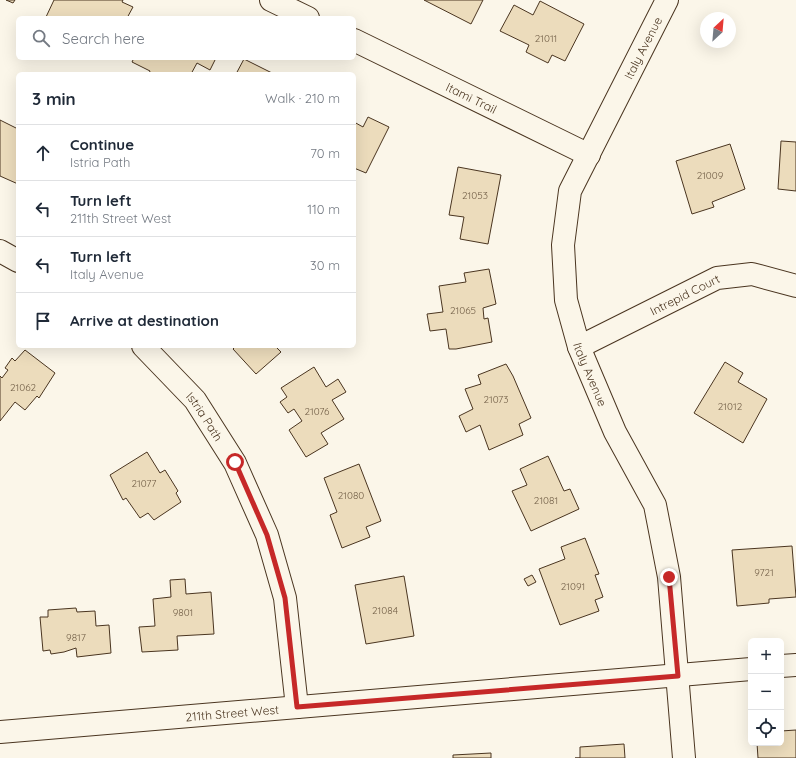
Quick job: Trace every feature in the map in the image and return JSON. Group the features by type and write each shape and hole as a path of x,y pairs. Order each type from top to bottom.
{"street":[{"path":"271,0 304,16"},
{"name":"Italy Avenue","path":"666,0 570,191 563,245 566,300 579,347 615,432 655,505 669,577 684,758"},
{"name":"Itami Trail","path":"356,41 589,155"},
{"path":"0,251 16,260"},
{"name":"Intrepid Court","path":"579,347 718,278 752,274 796,286"},
{"name":"Istria Path","path":"145,348 195,400 235,462 267,535 285,598 297,707"},
{"path":"784,666 796,665"},
{"name":"211th Street West","path":"0,732 748,669"}],"building":[{"path":"6,0 15,0 13,3"},
{"path":"54,0 123,0 122,2 133,7 128,16 46,16"},
{"path":"424,0 483,0 471,24"},
{"path":"540,1 584,24 565,61 552,55 548,63 526,52 529,45 500,31 514,5 533,15"},
{"path":"133,60 215,60 210,70 197,63 192,72 150,72 132,62"},
{"path":"243,60 246,60 270,72 237,72"},
{"path":"368,117 389,127 366,173 356,169 356,123 363,127"},
{"path":"0,120 16,128 16,183 0,176"},
{"path":"781,141 796,142 796,191 778,189"},
{"path":"730,144 745,189 712,202 714,207 692,214 676,161"},
{"path":"458,167 501,175 488,244 460,239 464,217 449,215"},
{"path":"489,269 496,304 483,308 484,319 488,318 492,342 449,349 446,329 430,331 427,314 443,312 439,286 466,282 464,273"},
{"path":"277,348 281,352 256,374 233,349"},
{"path":"25,350 55,373 39,398 37,396 25,410 15,402 0,421 0,376 2,378 8,370 5,368 12,358 15,361"},
{"path":"725,362 743,373 738,382 767,399 743,443 694,413"},
{"path":"506,364 513,376 531,418 519,424 523,435 489,450 480,425 466,432 459,416 473,409 465,389 481,384 478,375"},
{"path":"314,367 326,387 338,379 346,392 332,400 344,419 321,433 328,444 306,457 289,430 302,421 294,409 288,413 280,402 287,397 281,388"},
{"path":"147,452 160,473 165,470 178,491 176,493 181,502 154,520 148,513 140,518 126,498 123,500 110,475"},
{"path":"548,456 564,491 570,489 579,509 531,531 512,491 527,485 520,469"},
{"path":"359,464 381,521 366,527 370,537 342,548 330,515 337,512 324,478"},
{"path":"585,538 599,574 595,575 603,597 595,600 599,611 560,625 539,569 565,559 561,547"},
{"path":"792,546 796,597 769,599 769,603 737,606 732,550"},
{"path":"532,575 536,582 528,586 524,579"},
{"path":"404,576 414,636 366,644 355,585"},
{"path":"185,579 186,594 211,592 214,634 177,636 178,650 142,652 139,627 155,626 153,599 171,597 170,580"},
{"path":"76,608 77,612 95,611 96,626 109,625 111,653 77,657 76,648 51,654 50,650 43,651 40,617 48,617 48,610"},
{"path":"796,730 796,758 758,758 757,746 784,746 784,731"},
{"path":"624,744 625,758 580,758 580,747"},
{"path":"491,753 491,758 453,758 453,755"}],"route":[{"path":"235,462 267,535 285,598 297,707 678,676 669,577"}]}
